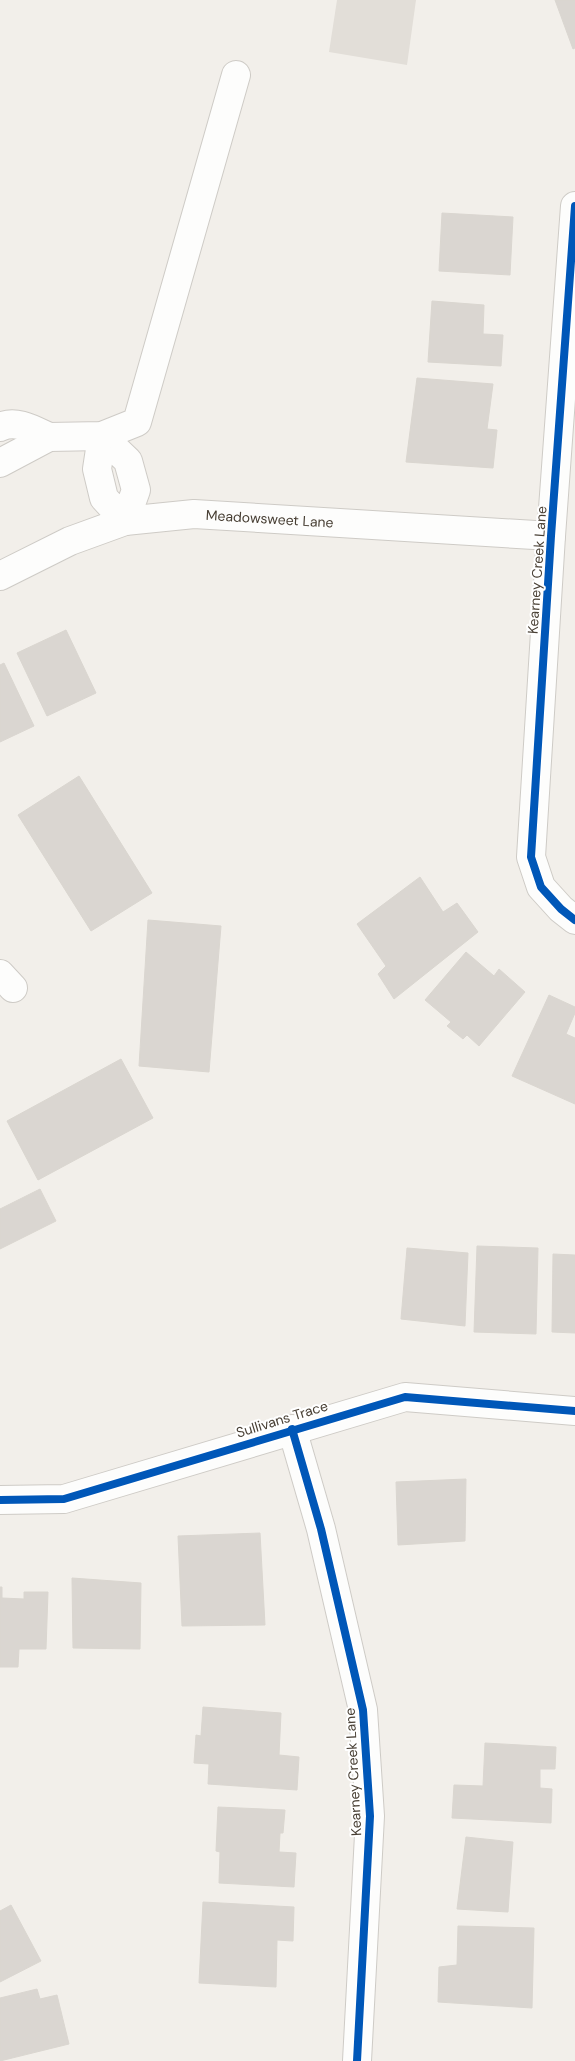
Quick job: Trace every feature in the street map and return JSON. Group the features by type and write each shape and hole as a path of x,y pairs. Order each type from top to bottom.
{"street":[{"path":"0,427 4,425 25,425 49,437 102,436 137,422 236,75"},
{"name":"Kearney Creek Lane","path":"575,206 551,536 531,858 541,887 561,909 575,920"},
{"path":"102,436 97,469 104,498 125,521"},
{"path":"0,464 49,437"},
{"name":"Meadowsweet Lane","path":"0,576 70,541 125,521 194,514 551,536"},
{"name":"Sullivans Trace","path":"0,1500 64,1499 292,1429 405,1397 575,1411"},
{"name":"Kearney Creek Lane","path":"292,1429 321,1529 364,1710 370,1816 357,2061"}],"shaded area":[{"path":"337,0 416,0 407,65 329,52"}],"building":[{"path":"555,0 575,0 575,48 573,49"},
{"path":"442,213 513,217 510,275 439,271"},
{"path":"432,301 484,305 483,334 503,335 501,366 428,362"},
{"path":"417,378 493,384 487,429 497,430 493,468 406,462"},
{"path":"66,630 96,693 47,716 17,653"},
{"path":"4,663 34,726 0,742 0,665"},
{"path":"79,776 152,893 91,931 18,815"},
{"path":"420,877 443,912 457,903 478,932 394,999 378,974 386,966 357,924"},
{"path":"148,920 221,926 209,1072 139,1066"},
{"path":"466,952 494,976 499,969 525,992 479,1046 467,1035 463,1039 447,1026 451,1022 425,1000"},
{"path":"549,995 575,1007 575,1013 566,1034 575,1038 575,1104 512,1076"},
{"path":"121,1059 153,1118 38,1180 7,1121"},
{"path":"40,1189 56,1221 0,1249 0,1209"},
{"path":"477,1246 538,1248 536,1334 474,1332"},
{"path":"407,1248 468,1253 465,1326 401,1319"},
{"path":"553,1254 575,1255 575,1333 552,1332"},
{"path":"466,1479 465,1541 398,1545 396,1482"},
{"path":"260,1533 265,1625 182,1626 178,1536"},
{"path":"72,1578 141,1583 140,1649 73,1648"},
{"path":"0,1587 2,1587 2,1598 24,1599 24,1592 48,1592 46,1649 19,1649 18,1667 0,1667"},
{"path":"203,1707 281,1713 279,1755 299,1757 297,1790 208,1784 209,1764 194,1763 196,1735 201,1736"},
{"path":"485,1743 556,1747 555,1769 540,1769 540,1788 552,1789 551,1823 452,1818 454,1785 483,1786"},
{"path":"218,1807 285,1810 283,1833 280,1833 279,1852 296,1853 294,1887 219,1883 220,1852 216,1851"},
{"path":"466,1837 513,1842 508,1912 457,1909"},
{"path":"203,1902 294,1907 293,1941 277,1940 276,1987 199,1983"},
{"path":"11,1905 41,1961 0,1982 0,1911"},
{"path":"458,1926 534,1928 532,2008 438,2002 439,1967 457,1965"},
{"path":"37,1989 40,1999 57,1995 69,2044 0,2061 0,1998"}],"cycle path":[{"path":"575,206 551,536 531,857 541,887 561,909 575,920"},
{"path":"0,1500 64,1499 405,1397 575,1411"},
{"path":"292,1429 321,1529 363,1710 370,1816 357,2061"}]}
